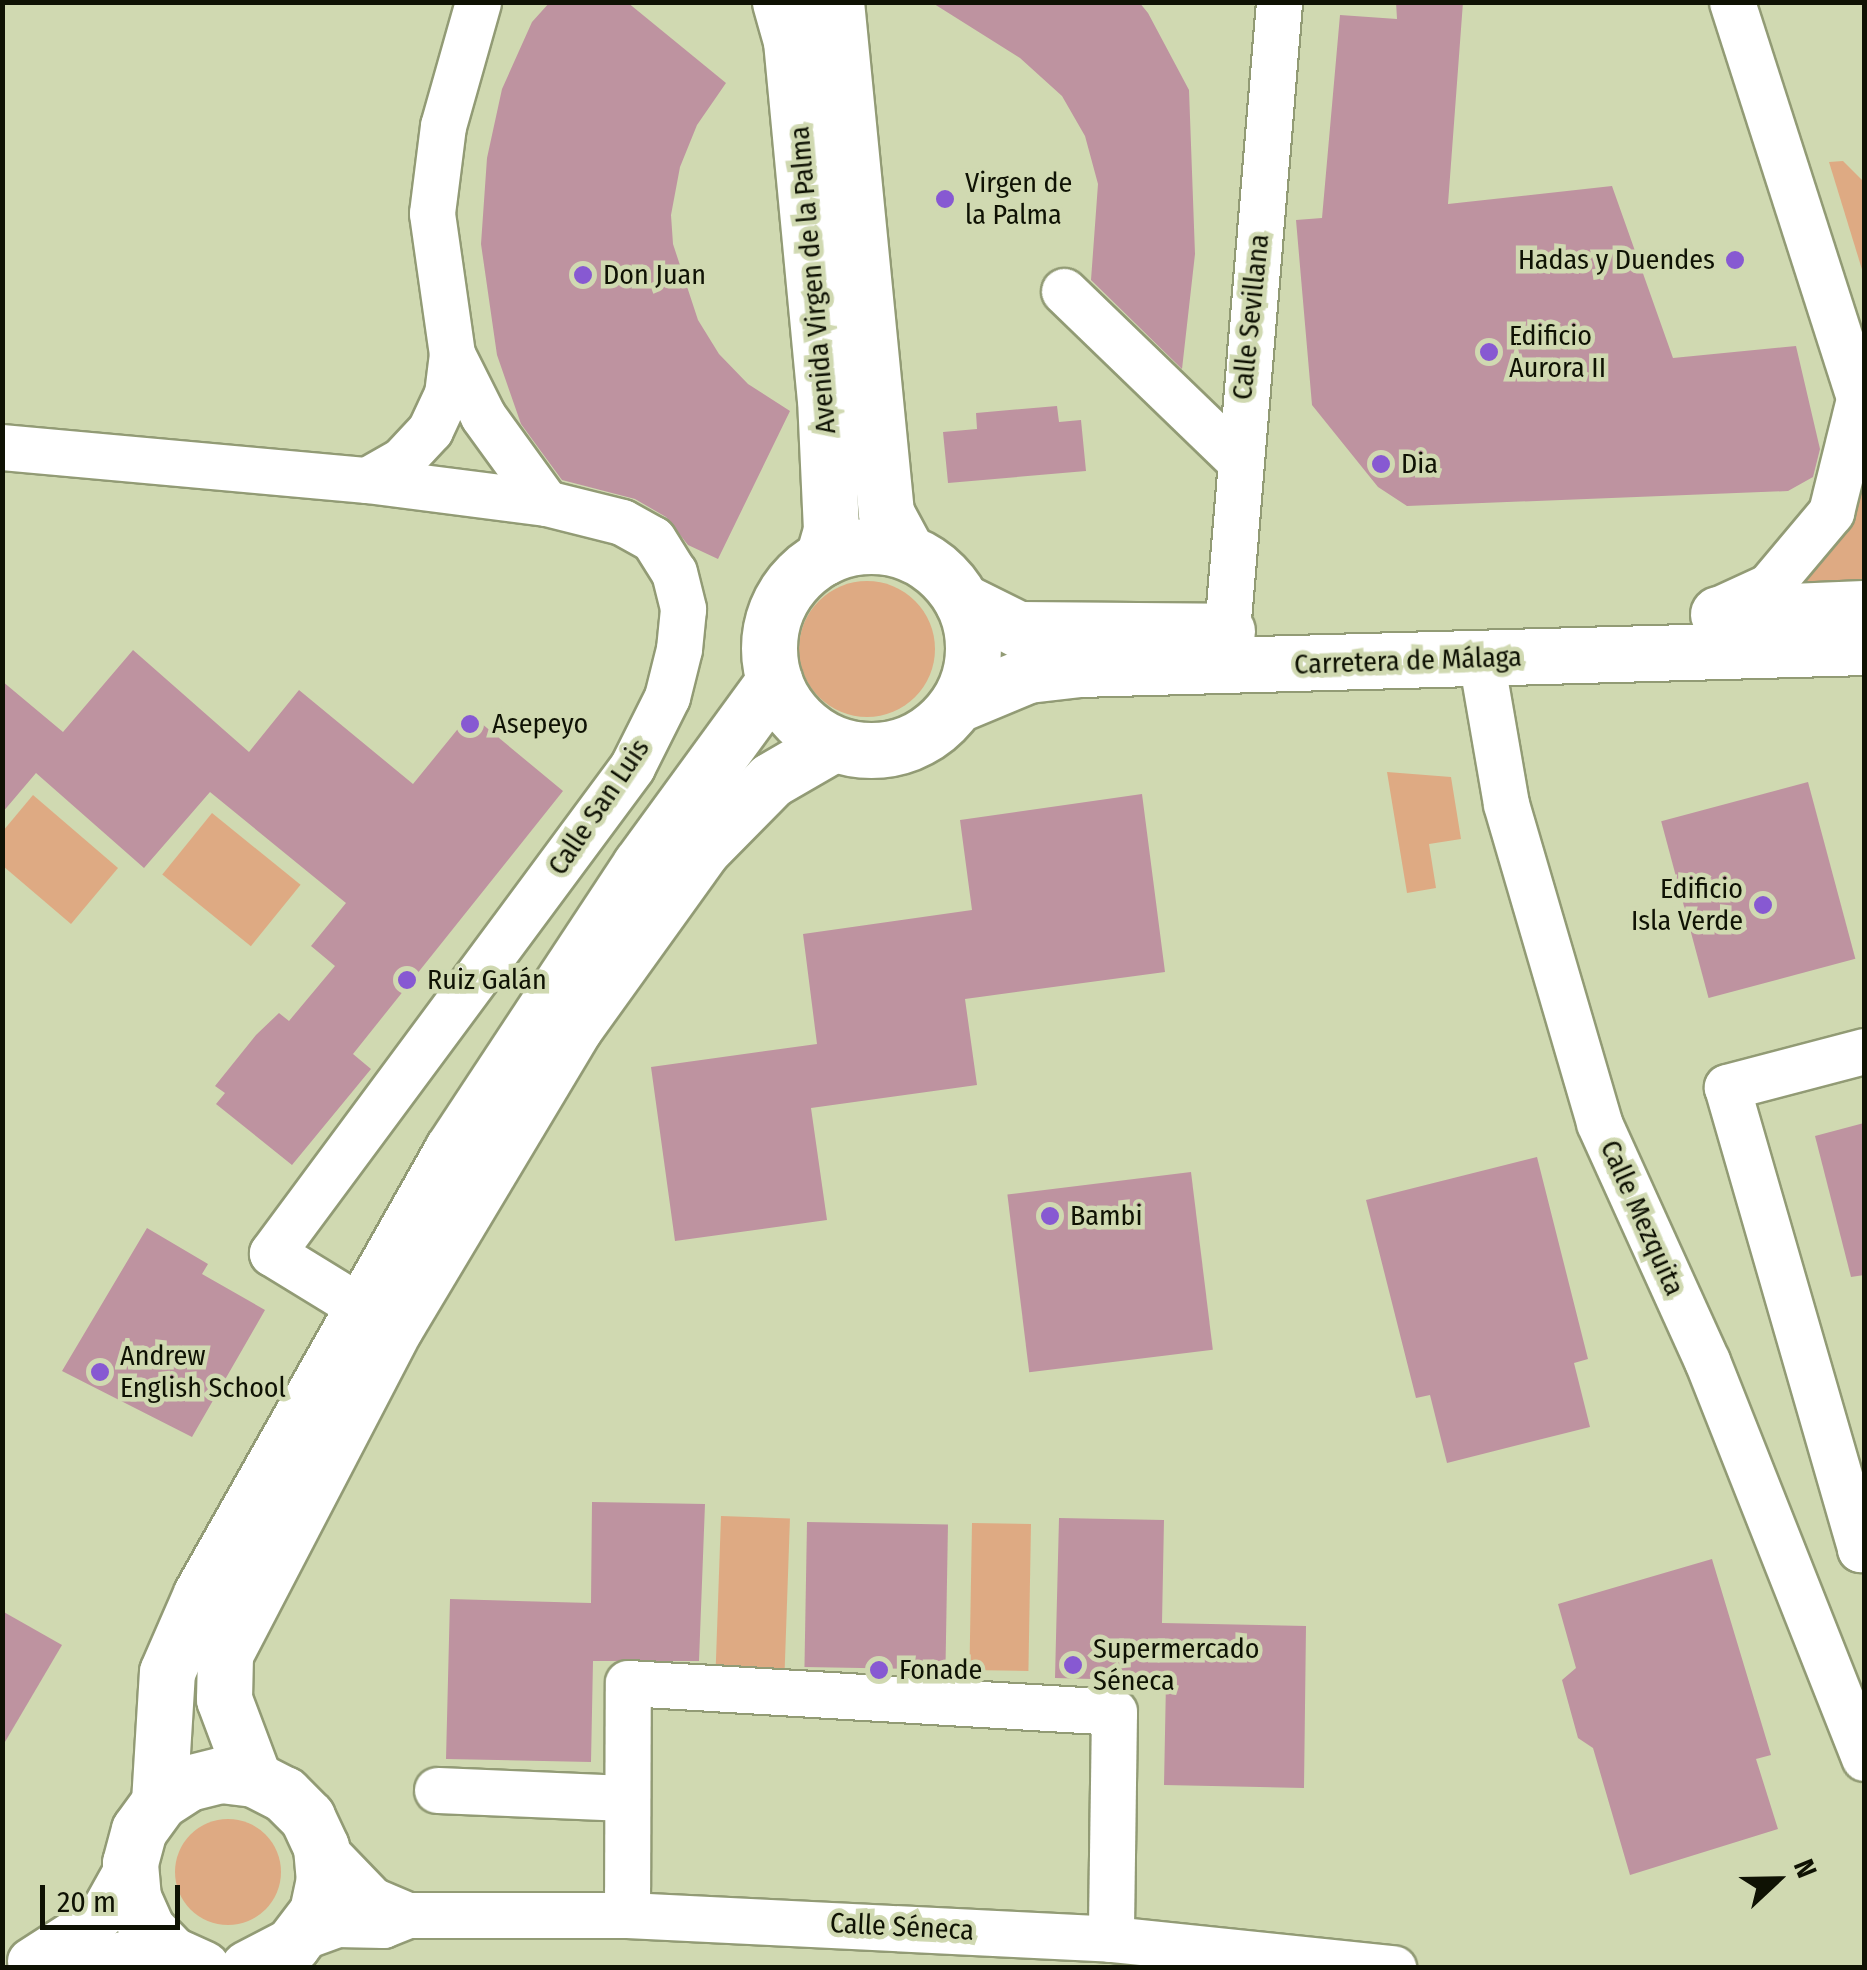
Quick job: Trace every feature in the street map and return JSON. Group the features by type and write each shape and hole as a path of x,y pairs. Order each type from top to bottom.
{"main road":[{"name":"Avenida Virgen de la Palma","path":"780,2 791,42 826,398 831,530 823,558"},
{"name":"Avenida Virgen de la Palma","path":"836,2 886,512 907,552"},
{"path":"871,546 907,552 939,572 962,601 973,637 971,672 958,704 934,730 903,746 868,751 834,744 797,719 774,681 768,646 776,611 795,580 823,558 871,546"},
{"name":"Carretera de Málaga","path":"962,601 1018,628 1227,631 1864,608"},
{"name":"Carretera de Málaga","path":"958,704 1028,675 1078,669 1864,648"},
{"path":"159,1802 160,1712 167,1672 201,1594 452,1150 629,881 774,681"},
{"path":"254,1779 224,1699 225,1654 396,1326 575,1027 702,850 771,780 834,744"},
{"path":"188,1962 138,1910 130,1863 139,1830 159,1802 188,1783 221,1775 254,1779 284,1794 307,1817 321,1847 324,1880 317,1912 282,1954"}],"street":[{"path":"367,480 402,460 430,430 447,394 452,354 432,213 442,126 478,2"},
{"name":"Calle Sevillana","path":"1227,631 1238,460 1280,2"},
{"path":"1706,615 1768,586 1805,550 1831,512 1863,407 1732,2"},
{"path":"1064,291 1238,460"},
{"path":"452,354 483,416 546,503"},
{"name":"Calle San Luis","path":"2,447 367,480 546,503 622,522 653,538 674,572 683,610 668,697 632,767 272,1253 360,1307"},
{"name":"Calle Mezquita","path":"1482,659 1506,804 1599,1122 1707,1361 1864,1758"},
{"path":"1864,1051 1727,1087 1860,1549 1864,1548"},
{"path":"626,1915 628,1683 1114,1712 1112,1939"},
{"path":"437,1790 627,1798"},
{"name":"Calle Séneca","path":"321,1847 372,1900 408,1916"},
{"path":"38,1966 101,1914 130,1863"},
{"name":"Calle Séneca","path":"282,1954 338,1924 383,1925 408,1916 626,1915 1112,1939 1367,1966"},
{"path":"38,1966 128,1954 188,1962"}],"shaded area":[{"path":"1843,161 1864,182 1864,276 1829,162"},
{"path":"1864,455 1864,584 1786,587"},
{"path":"867,581 893,586 915,601 930,623 935,649 930,675 915,697 893,712 867,717 841,712 819,697 804,675 799,649 804,623 819,601 841,586"},
{"path":"1387,772 1451,777 1461,839 1429,844 1436,888 1407,893"},
{"path":"33,795 118,868 71,924 3,866 3,831"},
{"path":"212,813 301,885 251,946 162,874"},
{"path":"721,1516 790,1518 785,1672 716,1670"},
{"path":"972,1523 1031,1524 1028,1671 969,1670"},
{"path":"228,1819 248,1823 265,1835 277,1852 281,1872 277,1892 265,1909 248,1921 228,1925 208,1921 191,1909 179,1892 175,1872 179,1852 191,1835 208,1823"}],"building":[{"name":"Don Juan","path":"550,2 627,2 726,83 697,125 680,167 671,215 673,244 698,320 719,354 748,384 790,411 718,559 688,545 666,517 635,499 562,480 521,424 497,355 481,244 487,158 502,89 532,22"},
{"path":"931,2 1139,2 1148,13 1189,90 1195,254 1182,369 1091,280 1098,184 1085,136 1062,96 1020,58"},
{"name":"Edificio Aurora II","path":"1396,2 1463,2 1448,204 1612,186 1673,358 1796,346 1820,449 1813,477 1788,491 1407,506 1378,487 1312,405 1296,220 1322,218 1340,15 1397,19"},
{"path":"1057,406 1059,422 1081,420 1086,471 948,483 943,432 977,429 976,413"},
{"path":"133,650 249,752 299,690 413,784 470,714 563,791 353,1054 371,1069 292,1165 216,1104 225,1093 215,1086 256,1035 279,1013 289,1021 335,966 311,946 346,903 210,792 144,868 36,773 2,813 2,681 63,732"},
{"name":"Edificio Isla Verde","path":"1808,782 1855,959 1709,998 1661,821"},
{"path":"1142,794 1165,972 965,999 977,1085 811,1108 827,1220 675,1241 651,1067 817,1044 803,934 972,910 960,820"},
{"path":"1864,1123 1864,1275 1851,1277 1815,1136"},
{"path":"1537,1157 1588,1359 1574,1363 1590,1427 1447,1463 1430,1395 1416,1398 1366,1200"},
{"path":"1191,1172 1213,1350 1029,1372 1007,1195"},
{"path":"147,1228 208,1264 202,1274 265,1310 192,1437 62,1371"},
{"path":"592,1502 705,1504 699,1661 593,1661 591,1762 446,1759 450,1599 591,1603"},
{"path":"1059,1518 1164,1520 1162,1623 1306,1626 1304,1788 1164,1785 1166,1681 1055,1678"},
{"path":"807,1522 948,1524 945,1669 804,1667"},
{"path":"1712,1559 1771,1755 1756,1759 1778,1829 1630,1875 1593,1748 1578,1738 1562,1680 1576,1668 1558,1604"},
{"path":"2,1611 62,1645 2,1747"}],"place":[{"name":"Virgen de la Palma","path":"945,199"},
{"name":"Hadas y Duendes","path":"1735,260"},
{"name":"Don Juan","path":"583,275"},
{"name":"Edificio Aurora II","path":"1489,352"},
{"name":"Dia","path":"1381,464"},
{"name":"Asepeyo","path":"470,724"},
{"name":"Edificio Isla Verde","path":"1763,905"},
{"name":"Ruiz Galán","path":"407,980"},
{"name":"Bambi","path":"1050,1216"},
{"name":"Andrew English School","path":"100,1372"},
{"name":"Supermercado Séneca","path":"1073,1665"},
{"name":"Fonade","path":"879,1670"}]}
